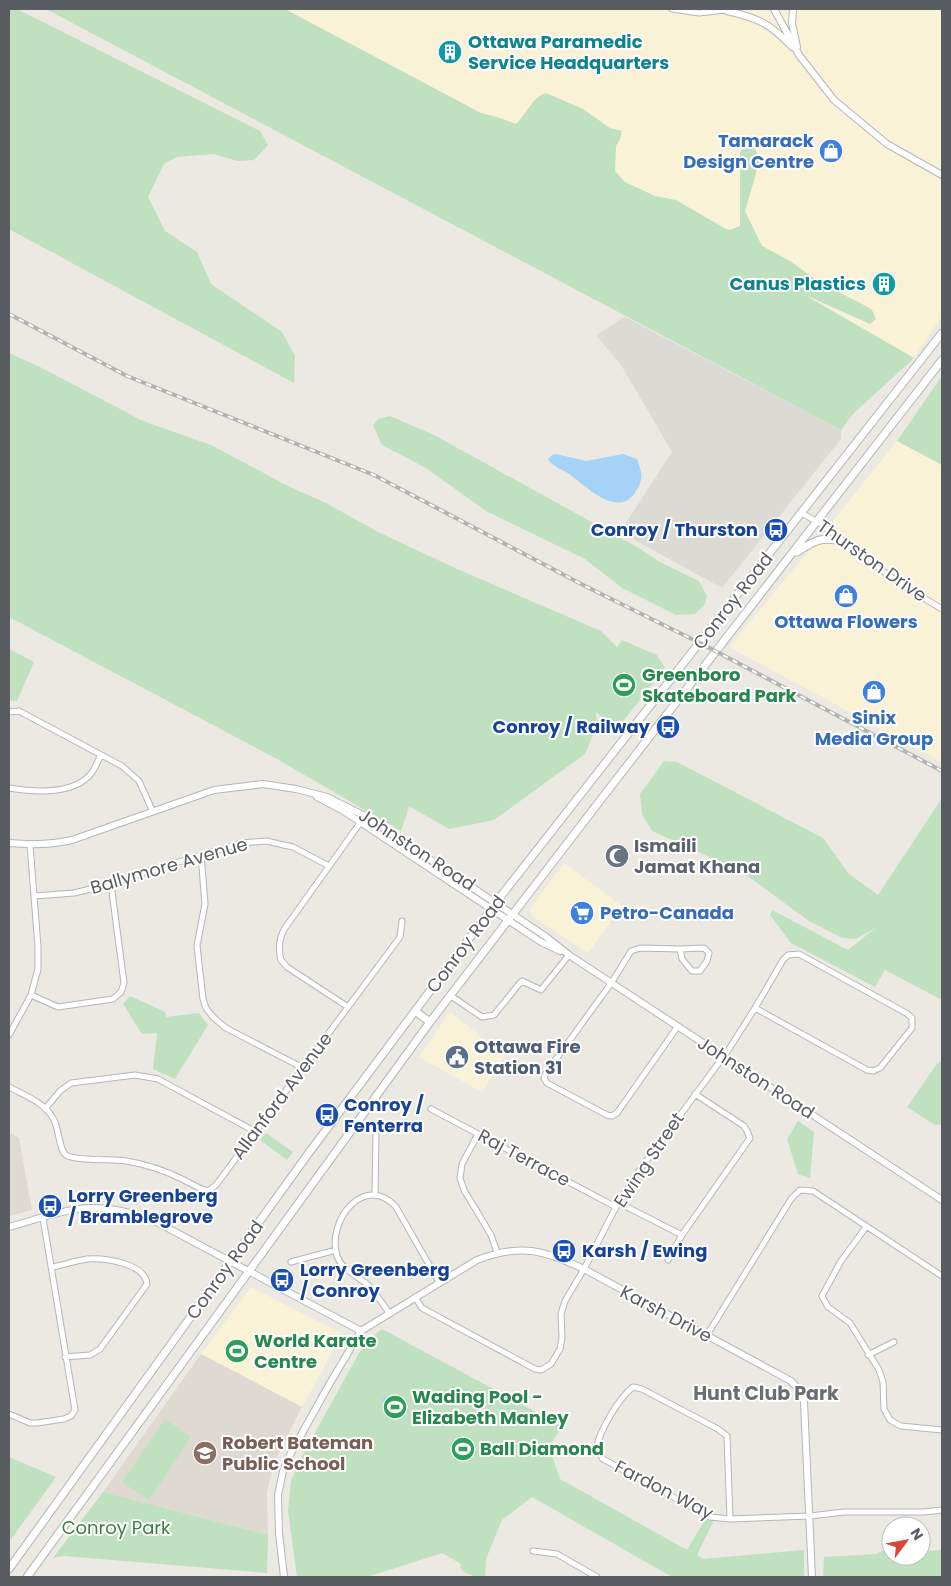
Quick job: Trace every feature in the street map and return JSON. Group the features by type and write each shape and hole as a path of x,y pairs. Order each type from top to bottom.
{"main road":[{"name":"Conroy Road","path":"9,1569 308,1154 494,906 942,333"},
{"name":"Conroy Road","path":"27,1577 430,1022 942,360"},
{"path":"790,556 816,540 830,538 842,541"},
{"path":"415,1011 430,1022"}],"street":[{"path":"672,9 699,13 731,10 747,15 773,28 799,55 834,100 887,144 942,175"},
{"path":"774,9 799,55"},
{"path":"793,9 792,23 799,55"},
{"name":"Thurston Drive","path":"802,513 818,522 899,583 942,609"},
{"path":"9,712 19,711 122,766 139,781 153,812"},
{"path":"9,788 34,791 74,786 90,775 100,755"},
{"name":"Johnston Road","path":"9,843 30,845 72,840 214,790 271,785 336,800 364,816 510,917 541,942 569,955 612,982 942,1200"},
{"name":"Johnston Road","path":"308,792 334,805 494,906"},
{"path":"348,1007 281,960 279,953 280,936 364,816"},
{"name":"Ballymore Avenue","path":"34,896 74,892 111,884 201,854 241,843 266,842 293,847 330,866"},
{"path":"9,1035 31,995 37,976 38,960 30,845"},
{"path":"201,854 205,904 197,946 206,1008 226,1028 303,1068"},
{"path":"31,995 58,1007 114,999 121,992 124,983 111,884"},
{"name":"Allanford Avenue","path":"9,1087 34,1100 54,1118 62,1150 66,1156 83,1160 110,1159 139,1164 170,1174 208,1191 216,1185 400,937 402,922"},
{"path":"678,1026 617,1113 612,1116 547,1083 544,1078 632,951 640,948 704,948 709,953 707,961 700,970 692,971 682,959 680,949"},
{"name":"Ewing Street","path":"415,1297 422,1308 535,1369 542,1370 551,1364 560,1349 562,1338 561,1314 565,1301 618,1205 641,1168 723,1056 788,955 799,954 906,1013 912,1018 912,1028 880,1068 873,1071 858,1065 755,1008"},
{"path":"451,996 482,1017 490,1017 494,1015 518,984 522,982 541,990 569,955"},
{"path":"45,1109 60,1091 73,1083 127,1075 142,1076 162,1082 256,1132"},
{"path":"668,1260 682,1235 750,1138 744,1126 695,1094"},
{"name":"Raj Terrace","path":"431,1109 618,1205 682,1235"},
{"path":"375,1194 376,1134"},
{"path":"478,1134 462,1164 460,1178 464,1190 491,1235 497,1252"},
{"path":"707,1335 791,1199 800,1190 812,1191 942,1276"},
{"path":"389,1313 368,1285 341,1264 336,1250 336,1228 355,1201 375,1194 389,1199 396,1207 439,1282"},
{"path":"9,1227 78,1209 122,1210 147,1217 361,1331 320,1401 283,1471 278,1495 279,1534 284,1577"},
{"path":"9,1414 30,1423 64,1419 71,1416 75,1410 43,1218"},
{"path":"866,1227 842,1261 822,1296 828,1307 850,1323 879,1370 883,1382 884,1409 890,1420 901,1426 942,1430"},
{"path":"291,1262 336,1250"},
{"name":"Karsh Drive","path":"361,1331 477,1260 497,1252 519,1250 553,1255 584,1269 707,1335 791,1381 800,1391 804,1402 812,1577"},
{"path":"52,1267 87,1259 117,1261 141,1271 146,1278 147,1284 100,1349 90,1355 66,1358"},
{"path":"868,1355 894,1342"},
{"name":"Fardon Way","path":"730,1519 727,1436 718,1429 642,1389 633,1387 625,1393 599,1437 596,1449 603,1459 710,1518 730,1519 810,1516 844,1512 924,1512 942,1510"},
{"path":"533,1551 557,1554 588,1575 597,1577"}],"shaded area":[{"path":"279,9 942,9 942,316 914,358"},
{"path":"625,317 841,430 841,439 722,588 620,532 672,452 621,365 596,335"},
{"path":"897,441 942,465 942,762 729,647"},
{"path":"564,863 622,906 588,953 531,915 530,909"},
{"path":"450,1012 505,1056 482,1092 419,1057"},
{"path":"9,1132 19,1138 32,1210 9,1216"},
{"path":"251,1287 342,1334 302,1407 201,1354"},
{"name":"Robert Bateman Public School","path":"201,1354 302,1407 273,1465 267,1493 268,1535 103,1492"}],"green space":[{"path":"9,9 17,9 260,131 268,145 254,160 237,161 214,154 177,157 164,164 148,197 165,231 197,252 211,284 282,332 295,356 294,383 9,229"},
{"path":"46,9 285,9 481,113 516,124 533,102 546,93 583,109 610,128 622,131 616,146 615,171 625,182 655,196 676,200 730,230 740,226 740,152 746,144 752,145 761,161 745,211 762,246 790,261 815,279 866,306 872,310 876,319 870,324 805,295 914,358 853,414 841,430"},
{"path":"9,353 40,367 143,421 211,445 290,487 326,503 376,531 457,569 601,631 617,647 622,640 657,655 665,668 616,730 595,711 598,723 585,754 494,820 449,829 409,806 401,831 277,759 9,617"},
{"path":"942,376 942,465 897,441"},
{"path":"390,416 434,435 637,547 660,562 699,581 707,596 705,604 695,614 676,615 622,588 585,559 486,511 426,468 382,445 373,425 378,419"},
{"path":"9,649 34,662 17,701 9,700"},
{"path":"664,761 677,762 823,838 849,874 878,895 942,798 942,1000 885,970 875,987 791,943 770,915 772,910 848,950 877,927 856,939 842,938 809,921 741,871 652,831 642,814 640,794"},
{"path":"130,996 165,1012 166,1017 199,1013 208,1025 175,1079 153,1069 157,1033 142,1034 123,1004"},
{"path":"942,1060 942,1124 935,1125 907,1107 937,1064"},
{"path":"798,1121 814,1132 810,1178 798,1174 787,1139"},
{"path":"266,1133 293,1152 287,1160 260,1140"},
{"path":"382,1329 562,1426 549,1447 560,1479 687,1550 706,1518 714,1520 697,1555 703,1559 804,1550 804,1577 672,1577 532,1497 502,1520 486,1559 485,1577 468,1574 460,1568 461,1564 442,1553 367,1577 297,1577 288,1511 291,1481 300,1460 359,1353 372,1337"},
{"path":"165,1419 191,1437 149,1500 122,1482"},
{"path":"9,1457 56,1477 9,1542"},
{"name":"Conroy Park","path":"103,1492 268,1535 267,1573 64,1556 53,1558"},
{"path":"942,1550 942,1577 823,1577 824,1557 876,1554 881,1552 881,1566 931,1566 931,1551"}],"water":[{"path":"556,454 586,461 623,454 637,459 641,479 636,491 629,499 621,502 612,502 594,493 552,464 548,459"},
{"name":"Wading Pool - Elizabeth Manley","path":"386,1396 404,1409 403,1417 398,1418 384,1405 382,1400"}],"railway":[{"path":"9,314 127,376 374,475 585,586 700,643 942,771"}],"place":[{"name":"Ottawa Paramedic Service Headquarters","path":"450,52"},
{"name":"Tamarack Design Centre","path":"831,151"},
{"name":"Canus Plastics","path":"884,284"},
{"name":"Conroy / Thurston","path":"776,530"},
{"name":"Ottawa Flowers","path":"846,596"},
{"name":"Greenboro Skateboard Park","path":"624,685"},
{"name":"Sinix Media Group","path":"874,692"},
{"name":"Conroy / Railway","path":"668,727"},
{"name":"Ismaili Jamat Khana","path":"617,856"},
{"name":"Petro-Canada","path":"582,913"},
{"name":"Ottawa Fire Station 31","path":"457,1057"},
{"name":"Conroy / Fenterra","path":"327,1115"},
{"name":"Lorry Greenberg / Bramblegrove","path":"50,1206"},
{"name":"Karsh / Ewing","path":"564,1251"},
{"name":"Lorry Greenberg / Conroy","path":"282,1280"},
{"name":"World Karate Centre","path":"237,1351"},
{"name":"Wading Pool - Elizabeth Manley","path":"395,1407"},
{"name":"Ball Diamond","path":"463,1449"},
{"name":"Robert Bateman Public School","path":"205,1453"}],"district":[{"name":"Hunt Club Park","path":"766,1393"}]}
